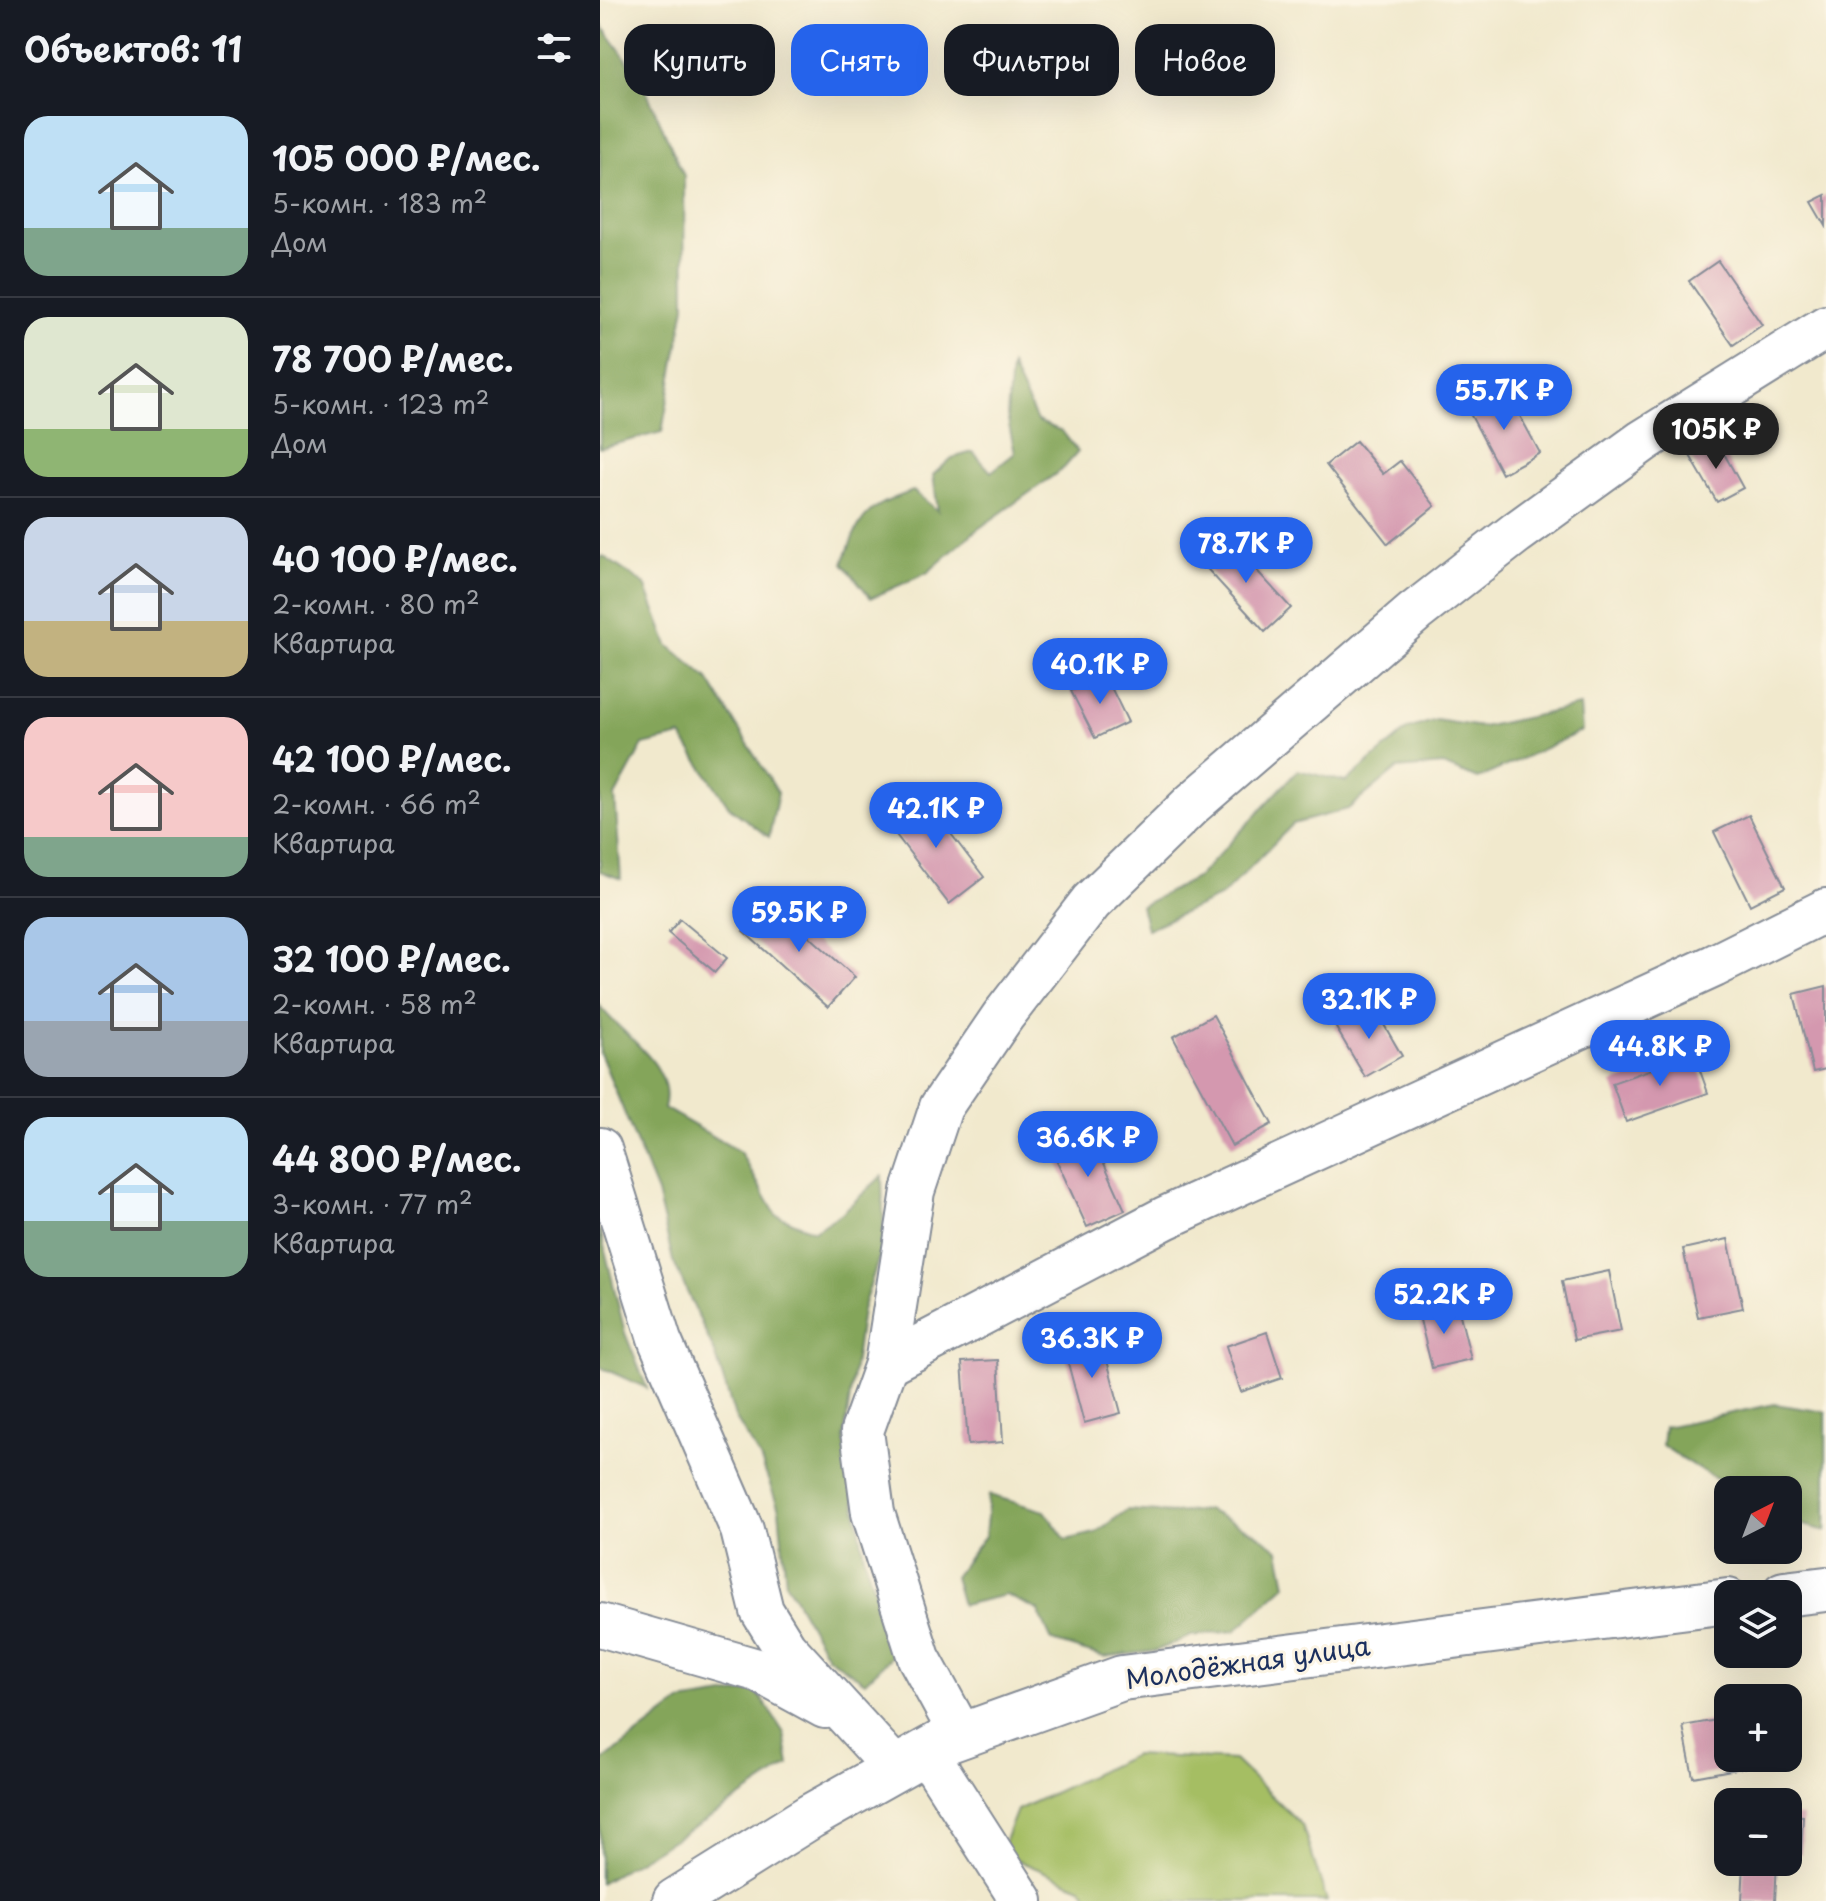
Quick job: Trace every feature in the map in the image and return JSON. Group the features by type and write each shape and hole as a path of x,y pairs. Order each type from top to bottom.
{"main road":[{"path":"1802,1592 1826,1589"},
{"name":"Молодёжная улица","path":"675,1901 927,1752 1122,1678 1714,1603"}],"street":[{"path":"1022,1901 927,1752 919,1658 873,1513 862,1431 886,1364 913,1191 941,1107 1003,1016 1091,902 1192,804 1415,612 1643,441 1826,327"},
{"path":"886,1364 1165,1218 1714,966 1826,910"},
{"path":"600,1149 660,1341 742,1530 762,1611 785,1648 854,1723"},
{"path":"600,1625 757,1670 854,1723 927,1752"}],"green space":[{"path":"600,23 624,56 624,96 649,96 684,176 685,306 662,432 600,448"},
{"path":"1011,366 1037,421 1062,431 1078,452 1064,468 974,532 927,573 871,598 843,563 866,515 884,503 913,491 938,511 933,475 952,458 973,452 991,472 1015,453 1007,416"},
{"path":"603,556 645,585 668,645 708,679 778,793 769,837 730,808 681,736 643,745 615,796 621,879 600,871 600,558"},
{"path":"1580,706 1582,731 1478,779 1443,765 1397,769 1348,809 1293,824 1222,896 1147,929 1141,906 1198,877 1298,770 1346,782 1408,729 1436,720 1482,727"},
{"path":"600,1006 655,1064 666,1092 664,1108 740,1152 776,1215 814,1231 842,1213 882,1176 884,1242 862,1310 844,1439 865,1562 895,1653 865,1682 827,1656 786,1583 779,1509 760,1458 735,1417 715,1353 673,1261 657,1193 600,1053"},
{"path":"600,1229 625,1333 647,1388 600,1367"},
{"path":"1775,1404 1826,1412 1826,1531 1802,1525 1802,1476 1714,1477 1662,1445 1664,1427"},
{"path":"989,1495 1045,1511 1066,1540 1095,1533 1127,1510 1174,1513 1207,1510 1256,1533 1279,1550 1286,1585 1235,1631 1191,1636 1155,1651 1104,1657 1052,1641 1038,1610 1006,1595 962,1605 954,1577 985,1536"},
{"path":"756,1690 784,1733 789,1765 705,1821 600,1883 600,1763 681,1702"},
{"path":"1134,1755 1234,1760 1302,1825 1327,1901 1092,1901 1081,1887 1000,1853 1017,1810"}],"building":[{"path":"1826,195 1826,226 1812,202"},
{"path":"1718,261 1762,325 1733,345 1689,281"},
{"path":"1506,390 1540,453 1502,474 1468,410"},
{"path":"1716,439 1743,488 1717,502 1689,454"},
{"path":"1356,441 1383,474 1400,461 1435,506 1388,544 1326,465"},
{"path":"1227,538 1291,608 1265,632 1201,562"},
{"path":"1105,675 1128,722 1095,738 1071,691"},
{"path":"922,796 984,877 949,904 887,823"},
{"path":"1749,815 1785,887 1750,905 1714,832"},
{"path":"770,901 855,977 828,1007 743,931"},
{"path":"680,919 727,958 715,972 668,933"},
{"path":"1826,986 1826,1069 1813,1072 1794,994"},
{"path":"1372,1004 1402,1056 1365,1077 1335,1026"},
{"path":"1213,1015 1272,1124 1232,1146 1173,1037"},
{"path":"1694,1054 1708,1093 1626,1122 1612,1083"},
{"path":"1089,1130 1125,1210 1087,1227 1051,1148"},
{"path":"1728,1239 1743,1308 1698,1317 1683,1249"},
{"path":"1609,1271 1621,1331 1574,1340 1562,1281"},
{"path":"1457,1303 1471,1359 1432,1368 1418,1312"},
{"path":"1267,1332 1282,1378 1241,1392 1226,1346"},
{"path":"1101,1338 1121,1413 1084,1423 1064,1348"},
{"path":"998,1360 1003,1442 968,1445 962,1362"},
{"path":"1714,1720 1714,1772 1720,1772 1693,1777 1683,1726"},
{"path":"1743,1876 1776,1876 1775,1901 1742,1901"}]}
